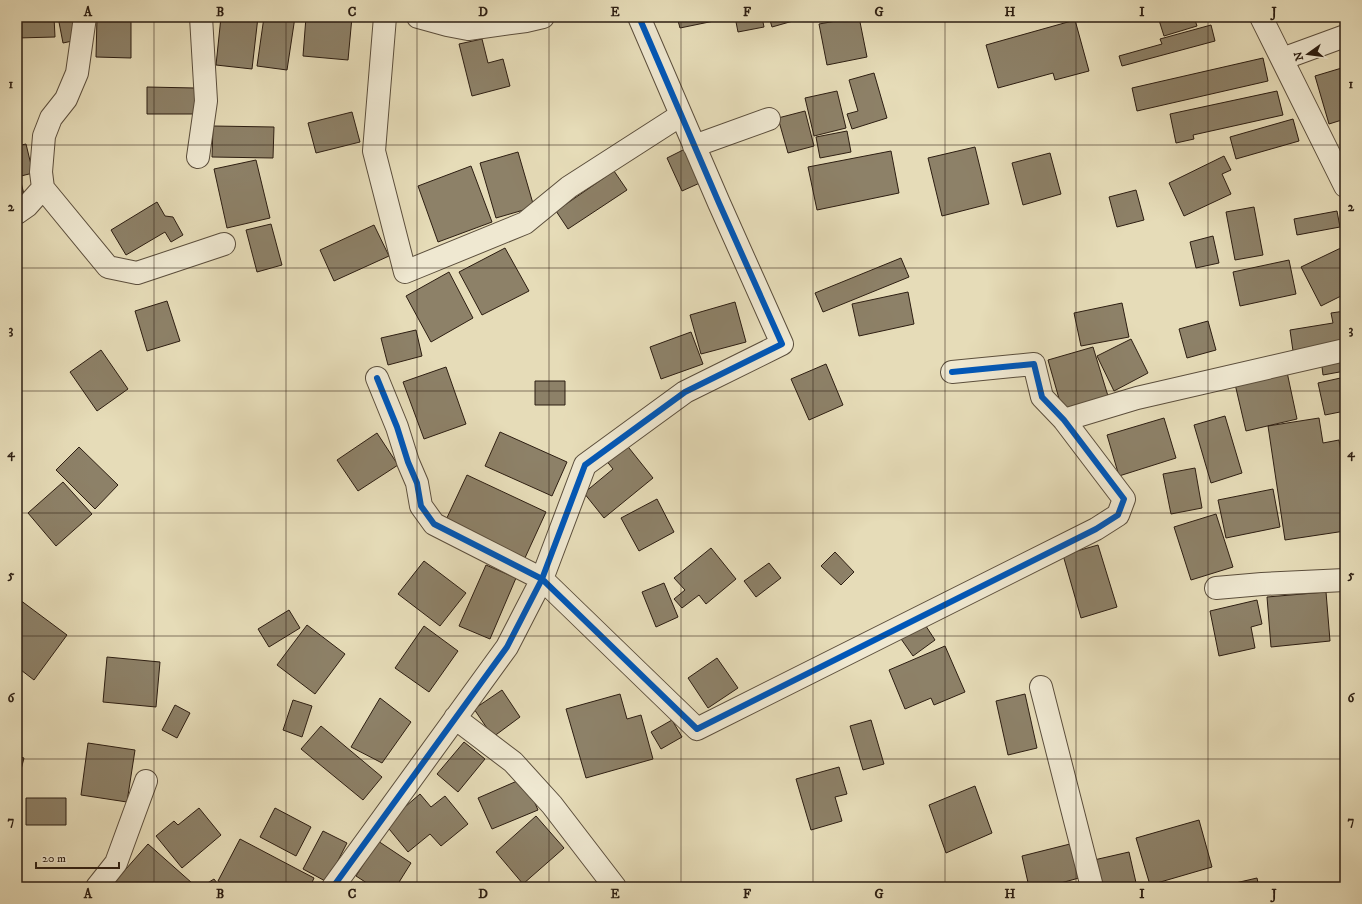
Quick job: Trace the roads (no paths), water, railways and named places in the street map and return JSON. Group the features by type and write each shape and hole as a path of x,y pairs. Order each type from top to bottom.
{"street":[{"path":"84,17 76,73 66,99 51,118 44,136 41,172 42,188 108,267 136,273 224,244"},
{"path":"198,157 206,101 200,17"},
{"path":"385,17 374,151 405,272 525,223 569,187 681,115"},
{"path":"418,17 468,29 511,20 543,17"},
{"path":"333,887 507,647 542,580 585,465 686,392 782,344 694,146 639,17"},
{"path":"1261,17 1345,186"},
{"path":"1282,59 1345,36"},
{"path":"694,146 769,119"},
{"path":"17,214 27,206 42,188"},
{"path":"1064,420 1137,398 1345,350"},
{"path":"377,378 397,427 408,462 417,483 421,506 434,524 542,580 697,729 1089,532 1118,515 1124,499 1064,420 1042,397 1034,364 952,372"},
{"path":"1216,588 1345,580"},
{"path":"1041,688 1092,887"},
{"path":"455,718 513,762 552,805 615,887"},
{"path":"97,887 116,863 146,782"}]}
